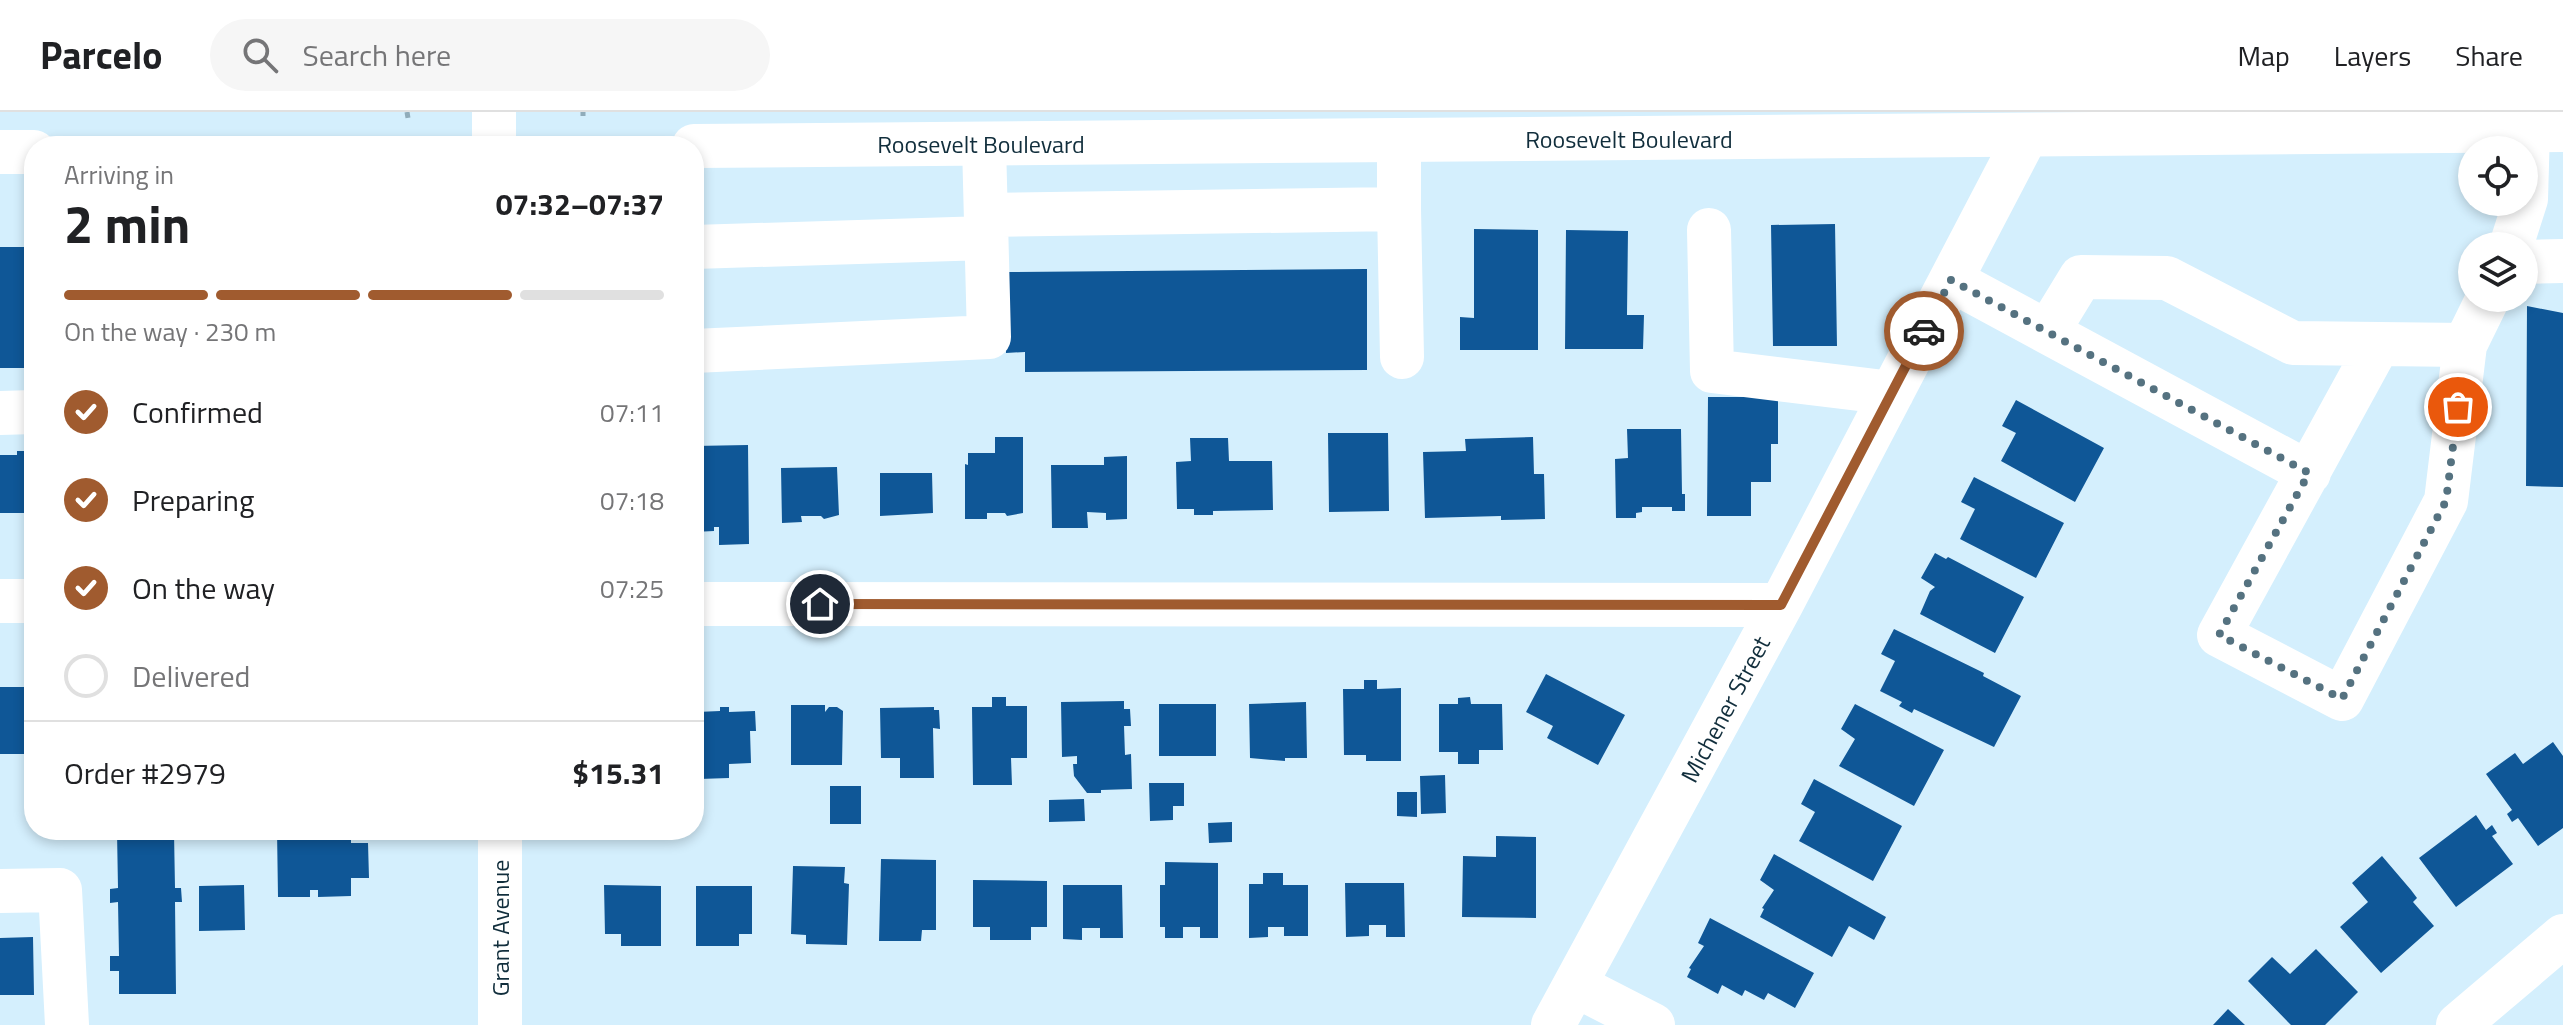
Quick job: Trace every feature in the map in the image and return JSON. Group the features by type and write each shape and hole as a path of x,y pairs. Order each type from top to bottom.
{"main road":[{"path":"494,112 494,136"},
{"path":"1550,140 1665,112"},
{"path":"2515,232 2546,130"},
{"name":"Roosevelt Boulevard","path":"704,146 2546,130"},
{"name":"Michener Street","path":"1553,1025 1781,605 2026,136"},
{"path":"1399,141 1402,357"},
{"path":"704,351 989,337 984,144"},
{"path":"0,152 24,152"},
{"path":"704,246 986,227 1399,209"},
{"path":"1709,230 1712,371 1892,393"},
{"path":"2538,262 2563,261"},
{"path":"2048,331 2081,277 2167,278 2293,343 2465,345"},
{"path":"1951,280 2309,473"},
{"path":"2378,345 2219,635 2342,699 2446,501 2465,345 2481,312"},
{"path":"0,413 24,412"},
{"path":"0,601 24,601"},
{"path":"704,604 1781,605"},
{"name":"Grant Avenue","path":"500,840 500,1025"},
{"path":"0,891 60,890 67,1025"},
{"path":"2458,1025 2563,936"},
{"path":"1575,985 1653,1025"}],"building":[{"path":"1835,224 1837,346 1773,346 1771,225"},
{"path":"1474,229 1538,230 1538,350 1460,350 1460,317 1474,318"},
{"path":"1566,230 1628,231 1627,315 1644,315 1643,349 1565,349"},
{"path":"0,247 24,247 24,368 0,368"},
{"path":"1367,269 1367,370 1025,372 1025,352 1006,353 1005,272"},
{"path":"2538,308 2563,313 2563,487 2526,486 2527,312 2538,312"},
{"path":"1708,397 1778,397 1778,444 1771,444 1771,482 1751,482 1751,516 1707,516"},
{"path":"2016,400 2104,448 2075,502 2001,461 2016,433 2002,426"},
{"path":"1627,429 1681,429 1685,511 1672,511 1672,507 1642,507 1636,518 1616,518 1615,459 1628,458"},
{"path":"1328,433 1388,433 1389,511 1329,512"},
{"path":"995,437 1023,437 1023,513 1007,516 1005,513 987,513 987,519 965,519 965,464 968,465 968,453 995,453"},
{"path":"1533,437 1534,474 1544,474 1545,519 1501,520 1501,516 1425,518 1423,452 1466,451 1465,439"},
{"path":"1190,438 1228,438 1229,461 1272,461 1273,510 1213,511 1213,515 1194,515 1194,509 1177,509 1176,462 1191,461"},
{"path":"748,445 749,544 719,545 719,527 704,532 704,446"},
{"path":"17,451 24,451 24,513 0,513 0,455 17,455"},
{"path":"1127,456 1127,519 1106,520 1106,513 1087,512 1088,528 1052,528 1051,465 1104,465 1104,457"},
{"path":"837,467 839,515 824,519 821,516 801,516 802,522 782,523 781,468"},
{"path":"880,473 932,473 933,513 880,516"},
{"path":"1974,477 2064,523 2036,578 1960,539 1975,509 1961,502"},
{"path":"1935,553 2024,597 1995,653 1920,614 1930,591 1935,587 1921,578"},
{"path":"1894,629 1984,673 1983,676 2021,696 1994,747 1914,709 1912,713 1899,706 1902,702 1880,691 1895,661 1881,654"},
{"path":"1546,674 1625,715 1598,765 1547,738 1553,726 1526,712"},
{"path":"1364,680 1377,680 1377,689 1401,688 1401,761 1366,761 1366,755 1344,755 1343,689 1364,689"},
{"path":"0,687 24,687 24,754 0,754"},
{"path":"992,697 1006,697 1006,706 1027,706 1027,758 1011,758 1012,785 973,785 972,707 992,707"},
{"path":"1470,697 1471,704 1502,704 1503,750 1479,750 1479,764 1458,764 1458,752 1439,752 1439,704 1458,704 1458,698"},
{"path":"1124,701 1124,709 1130,709 1131,726 1124,726 1125,755 1131,754 1132,789 1087,793 1074,776 1073,764 1077,764 1077,756 1062,757 1061,702"},
{"path":"1306,702 1307,758 1285,758 1285,761 1250,758 1249,704"},
{"path":"1159,704 1216,704 1216,756 1159,756"},
{"path":"1855,704 1944,750 1914,806 1839,766 1855,739 1841,729"},
{"path":"791,705 825,705 825,712 829,707 843,711 842,765 791,765"},
{"path":"720,707 729,707 729,712 755,711 756,731 750,731 751,763 729,764 729,778 704,779 704,712 720,711"},
{"path":"934,707 934,710 939,710 940,729 933,728 934,778 900,778 900,758 881,758 880,708"},
{"path":"2553,742 2563,756 2563,828 2538,846 2518,818 2512,822 2507,814 2512,810 2486,774 2515,753 2523,764"},
{"path":"1445,775 1446,813 1421,814 1420,776"},
{"path":"1814,779 1902,826 1873,881 1799,841 1815,812 1801,804"},
{"path":"1149,783 1184,783 1184,806 1173,806 1173,820 1150,821"},
{"path":"830,786 861,786 861,824 830,824"},
{"path":"1397,792 1417,792 1417,817 1397,816"},
{"path":"1084,799 1085,821 1049,822 1049,800"},
{"path":"2476,815 2486,830 2492,825 2497,833 2492,836 2513,864 2456,907 2419,858"},
{"path":"1232,822 1232,842 1209,843 1208,823"},
{"path":"1496,836 1536,837 1536,918 1462,917 1463,856 1496,857"},
{"path":"117,840 174,840 175,888 181,888 182,902 175,902 176,994 119,994 119,971 110,971 110,956 119,956 118,902 110,903 110,889 118,888"},
{"path":"277,840 351,840 351,843 368,843 369,878 351,878 351,896 318,897 318,890 310,890 310,897 278,897"},
{"path":"1774,854 1886,917 1874,940 1849,926 1832,957 1760,917 1774,890 1760,880"},
{"path":"2382,856 2417,898 2413,902 2434,926 2381,973 2340,927 2368,902 2352,883"},
{"path":"881,859 936,860 936,930 922,930 921,941 879,941"},
{"path":"1165,862 1218,863 1218,938 1200,938 1200,927 1183,927 1183,938 1165,938 1165,927 1160,927 1160,885 1165,885"},
{"path":"793,866 845,867 844,883 849,884 847,945 806,944 806,935 791,934"},
{"path":"1263,873 1283,873 1283,885 1308,885 1308,936 1284,936 1284,927 1268,927 1268,937 1249,938 1249,884 1263,884"},
{"path":"973,880 1047,881 1047,927 1031,927 1031,940 990,940 990,927 973,927"},
{"path":"1345,883 1404,883 1405,937 1386,937 1386,925 1369,925 1369,936 1346,937"},
{"path":"244,885 245,930 199,931 199,886"},
{"path":"604,885 661,886 661,946 621,946 621,934 605,934"},
{"path":"1063,885 1122,885 1123,938 1100,938 1100,928 1082,928 1082,940 1063,939"},
{"path":"696,886 752,886 752,934 739,934 739,946 696,946"},
{"path":"1710,918 1814,973 1795,1008 1768,993 1764,1000 1745,990 1742,996 1722,985 1718,994 1687,977 1689,968 1704,946 1698,943"},
{"path":"33,937 34,995 0,995 0,938"},
{"path":"2316,949 2358,992 2325,1025 2291,1025 2248,981 2272,957 2290,974"},
{"path":"2228,1009 2245,1025 2213,1025"}],"way so far":[{"path":"1924,331 1951,280 2309,473 2219,635 2342,699 2446,501 2458,407"}],"route":[{"path":"820,604 1781,605 1924,331"}]}
